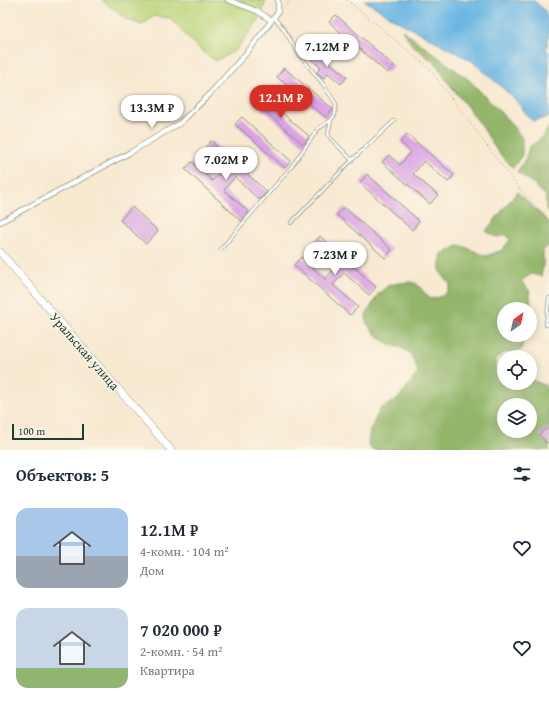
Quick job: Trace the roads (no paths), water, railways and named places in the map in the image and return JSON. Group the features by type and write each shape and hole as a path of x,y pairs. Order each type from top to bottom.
{"main road":[{"name":"Уральская улица","path":"0,252 171,450"}],"street":[{"path":"228,0 257,11 272,19"},
{"path":"0,222 131,152 180,123 208,96 250,49 278,12 278,0"}],"lane":[{"path":"272,19 283,28 298,53 323,84 336,104 328,134 352,160"},
{"path":"221,249 292,166 318,129 331,120"},
{"path":"291,224 352,160 394,121"},
{"path":"549,298 546,325 549,325"}],"water":[{"path":"364,0 533,0 545,11 548,25 546,49 549,53 549,117 532,121 513,97 472,61 394,19"}]}
